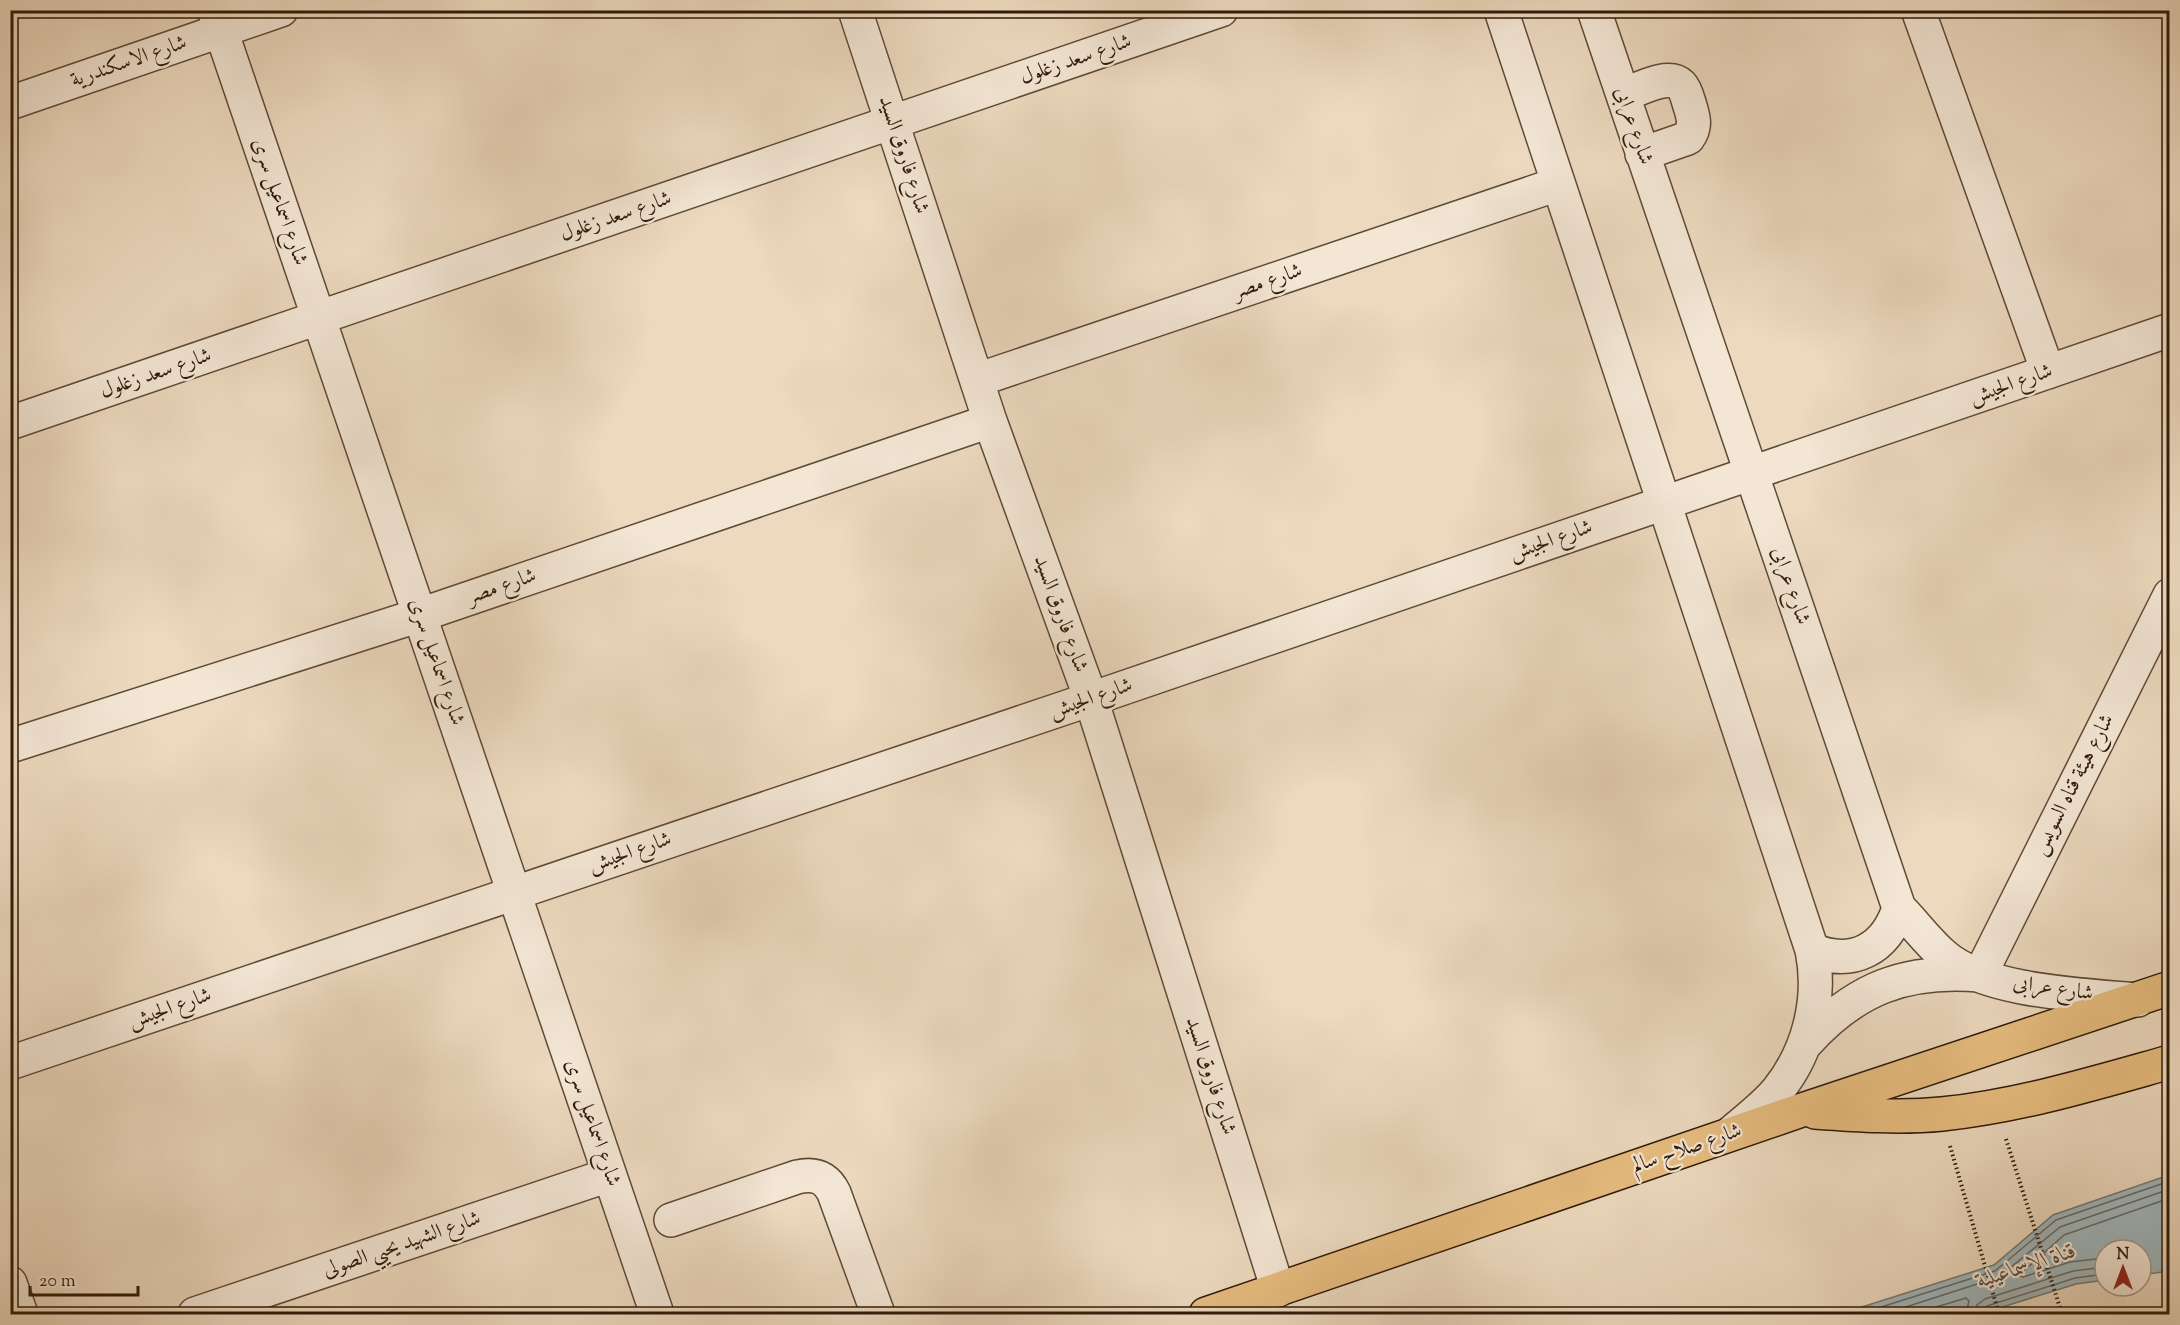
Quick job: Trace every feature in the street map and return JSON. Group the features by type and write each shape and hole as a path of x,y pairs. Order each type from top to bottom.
{"highway":[{"name":"شارع صلاح سالم","path":"1206,1314 1730,1134 2169,988"},
{"path":"1799,1111 1870,1116 1940,1114 1996,1107 2064,1092 2169,1062"}],"street":[{"name":"شارع الاسكندرية","path":"10,102 217,21 281,10"},
{"name":"شارع فاروق السيد","path":"855,10 990,421 1091,699 1278,1290"},
{"name":"شارع سعد زغلول","path":"10,423 1221,10"},
{"path":"1500,10 1812,950 1815,966 1814,1010 1804,1045"},
{"name":"شارع عرابى","path":"1594,10 1899,908 1945,957 1980,975 2016,986 2138,1000"},
{"path":"1918,10 2048,372"},
{"name":"شارع اسماعيل سرى","path":"217,21 657,1314"},
{"path":"1623,95 1665,80 1678,82 1683,86 1694,117 1692,132 1688,138 1642,154"},
{"name":"شارع مصر","path":"977,380 1558,184"},
{"name":"شارع الجيش","path":"10,1063 1091,699 2169,330"},
{"name":"شارع مصر","path":"10,746 420,615 990,421"},
{"name":"شارع هيئة قناه السويس","path":"1980,975 2169,595"},
{"path":"1812,950 1839,957 1867,951 1882,940 1893,926 1899,908"},
{"path":"1730,1134 1777,1090 1804,1045 1823,1024 1845,1006 1895,981 1923,974 1980,975"},
{"path":"671,1220 797,1177 809,1174 820,1177 829,1183 834,1194 878,1314"},
{"name":"شارع الشهيد يحيي الصولى","path":"195,1314 609,1175"},
{"path":"10,1283 21,1314"}],"path":[{"path":"1996,1107 2062,1314"},
{"path":"1940,1114 1999,1314"}],"water":[{"name":"قناة الإسماعيلية","path":"2169,1175 2169,1271 2153,1273 2153,1238 2093,1238 2093,1282 2076,1284 1980,1314 1840,1314 1994,1265 2053,1215"}]}
